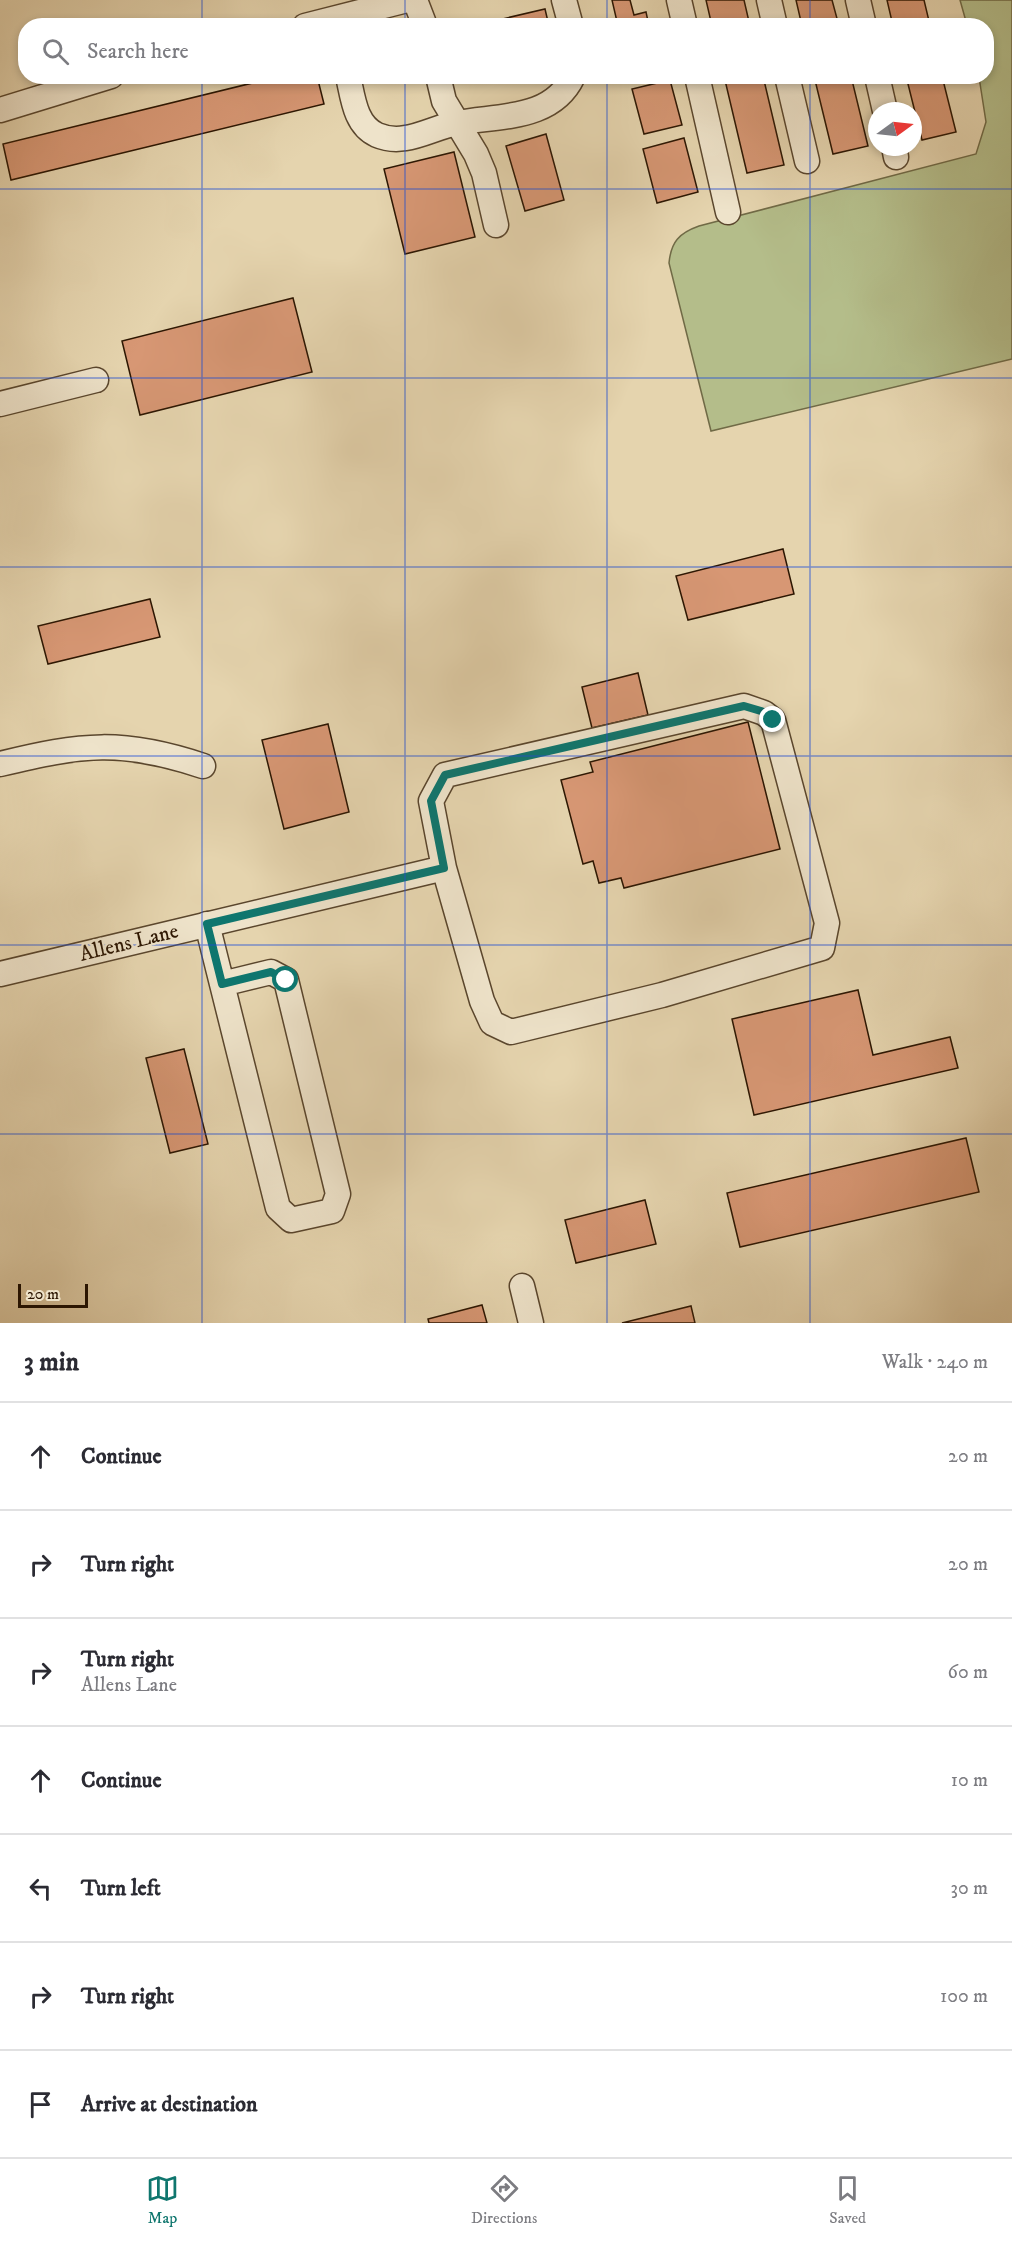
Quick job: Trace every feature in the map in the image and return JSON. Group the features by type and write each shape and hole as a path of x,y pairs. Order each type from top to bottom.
{"street":[{"path":"347,18 407,0"},
{"path":"415,0 422,18"},
{"path":"564,0 569,18"},
{"path":"679,0 683,18"},
{"path":"769,0 773,18"},
{"path":"858,0 862,18"},
{"path":"0,110 85,84"},
{"path":"350,84 360,122 378,135 407,139 457,123 502,119 530,112 552,102 567,89 569,84"},
{"path":"440,84 444,101 484,173 496,225"},
{"path":"699,84 728,212"},
{"path":"789,84 807,161"},
{"path":"878,84 883,102"},
{"path":"0,404 96,380"},
{"path":"744,706 764,712 773,720 827,923 822,948 662,995 511,1032 492,1023 482,1001 444,868 431,801 445,775 744,706"},
{"path":"0,764 87,746 126,747 165,753 203,766"},
{"name":"Allens Lane","path":"0,974 444,868"},
{"path":"207,924 222,984 278,1208 291,1220 332,1210 338,1194 286,980 271,972 222,984"},
{"path":"522,1286 531,1323"}],"green space":[{"path":"960,0 1012,0 1012,359 711,431 669,263 677,239 699,226 976,154 986,122 980,84 994,84 994,18 965,18"}],"building":[{"path":"612,0 630,0 634,15 646,12 647,18 616,18"},
{"path":"706,0 744,0 748,18 710,18"},
{"path":"796,0 832,0 837,18 800,18"},
{"path":"887,0 924,0 928,18 891,18"},
{"path":"545,9 547,18 506,18"},
{"path":"248,84 319,84 324,104 11,180 3,144"},
{"path":"653,84 671,84 682,125 644,134 632,89"},
{"path":"726,84 765,84 784,165 747,173"},
{"path":"816,84 853,84 868,146 833,154"},
{"path":"908,84 944,84 956,132 922,140 922,102 912,102"},
{"path":"546,134 564,200 525,211 506,146"},
{"path":"684,138 698,192 657,203 643,149"},
{"path":"454,152 475,237 405,254 384,169"},
{"path":"293,298 312,372 140,415 122,341"},
{"path":"783,549 794,594 688,620 676,576"},
{"path":"150,599 160,637 48,664 38,626"},
{"path":"638,673 648,715 592,728 582,687"},
{"path":"748,722 780,849 624,888 621,878 599,883 593,861 583,864 561,780 593,772 590,762"},
{"path":"328,724 349,812 284,829 262,740"},
{"path":"858,990 873,1055 950,1037 958,1068 754,1115 732,1019"},
{"path":"184,1049 208,1144 170,1153 146,1058"},
{"path":"966,1138 979,1192 740,1247 727,1193"},
{"path":"645,1200 656,1244 576,1263 565,1220"},
{"path":"482,1305 487,1323 429,1323 428,1319"},
{"path":"691,1306 695,1323 622,1323"}],"route":[{"path":"286,980 271,972 222,984 207,924 444,868 431,801 445,775 744,706 764,712 773,720"}]}
